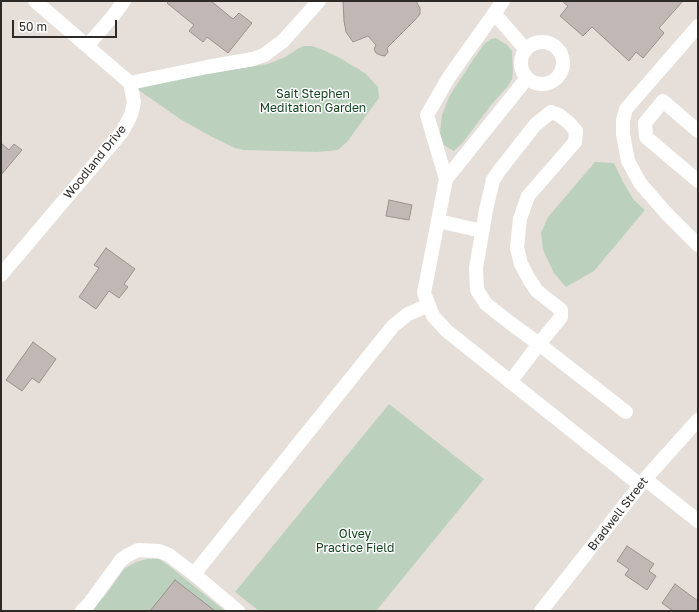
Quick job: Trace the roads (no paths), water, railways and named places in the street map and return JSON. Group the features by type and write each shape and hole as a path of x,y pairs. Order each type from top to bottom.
{"street":[{"path":"35,1 130,83 253,59 264,55 284,41 319,1"},
{"path":"87,46 124,1"},
{"path":"503,1 449,77 427,115 446,179 424,293 433,316 447,331 510,382 643,482 698,521"},
{"path":"494,13 526,50"},
{"path":"698,26 626,109 623,120 622,134 628,161 640,183 666,213 698,245"},
{"path":"540,42 548,43 556,47 561,54 563,62 562,70 558,77 548,83 537,84 527,78 522,69 521,59 526,50 532,44 540,42"},
{"path":"446,179 527,78"},
{"name":"Woodland Drive","path":"1,275 122,132 131,115 134,102 130,83"},
{"path":"698,130 663,101 645,123 646,137 698,182"},
{"path":"510,382 539,344 561,316 561,310 537,291 529,279 520,264 517,248 520,219 528,196 575,142 576,131 559,115 551,112 540,121 493,180 476,268 477,290 486,304 539,344 626,412"},
{"path":"438,221 482,231"},
{"path":"194,574 394,326 408,314 429,305"},
{"name":"Bradwell Street","path":"541,611 643,482 698,420"},
{"path":"82,611 89,604 121,560 138,550 159,551 170,555 238,611"}],"park label":[{"name":"Sait Stephen Meditation Garden","path":"313,101"},
{"name":"Olvey Practice Field","path":"355,541"}]}
